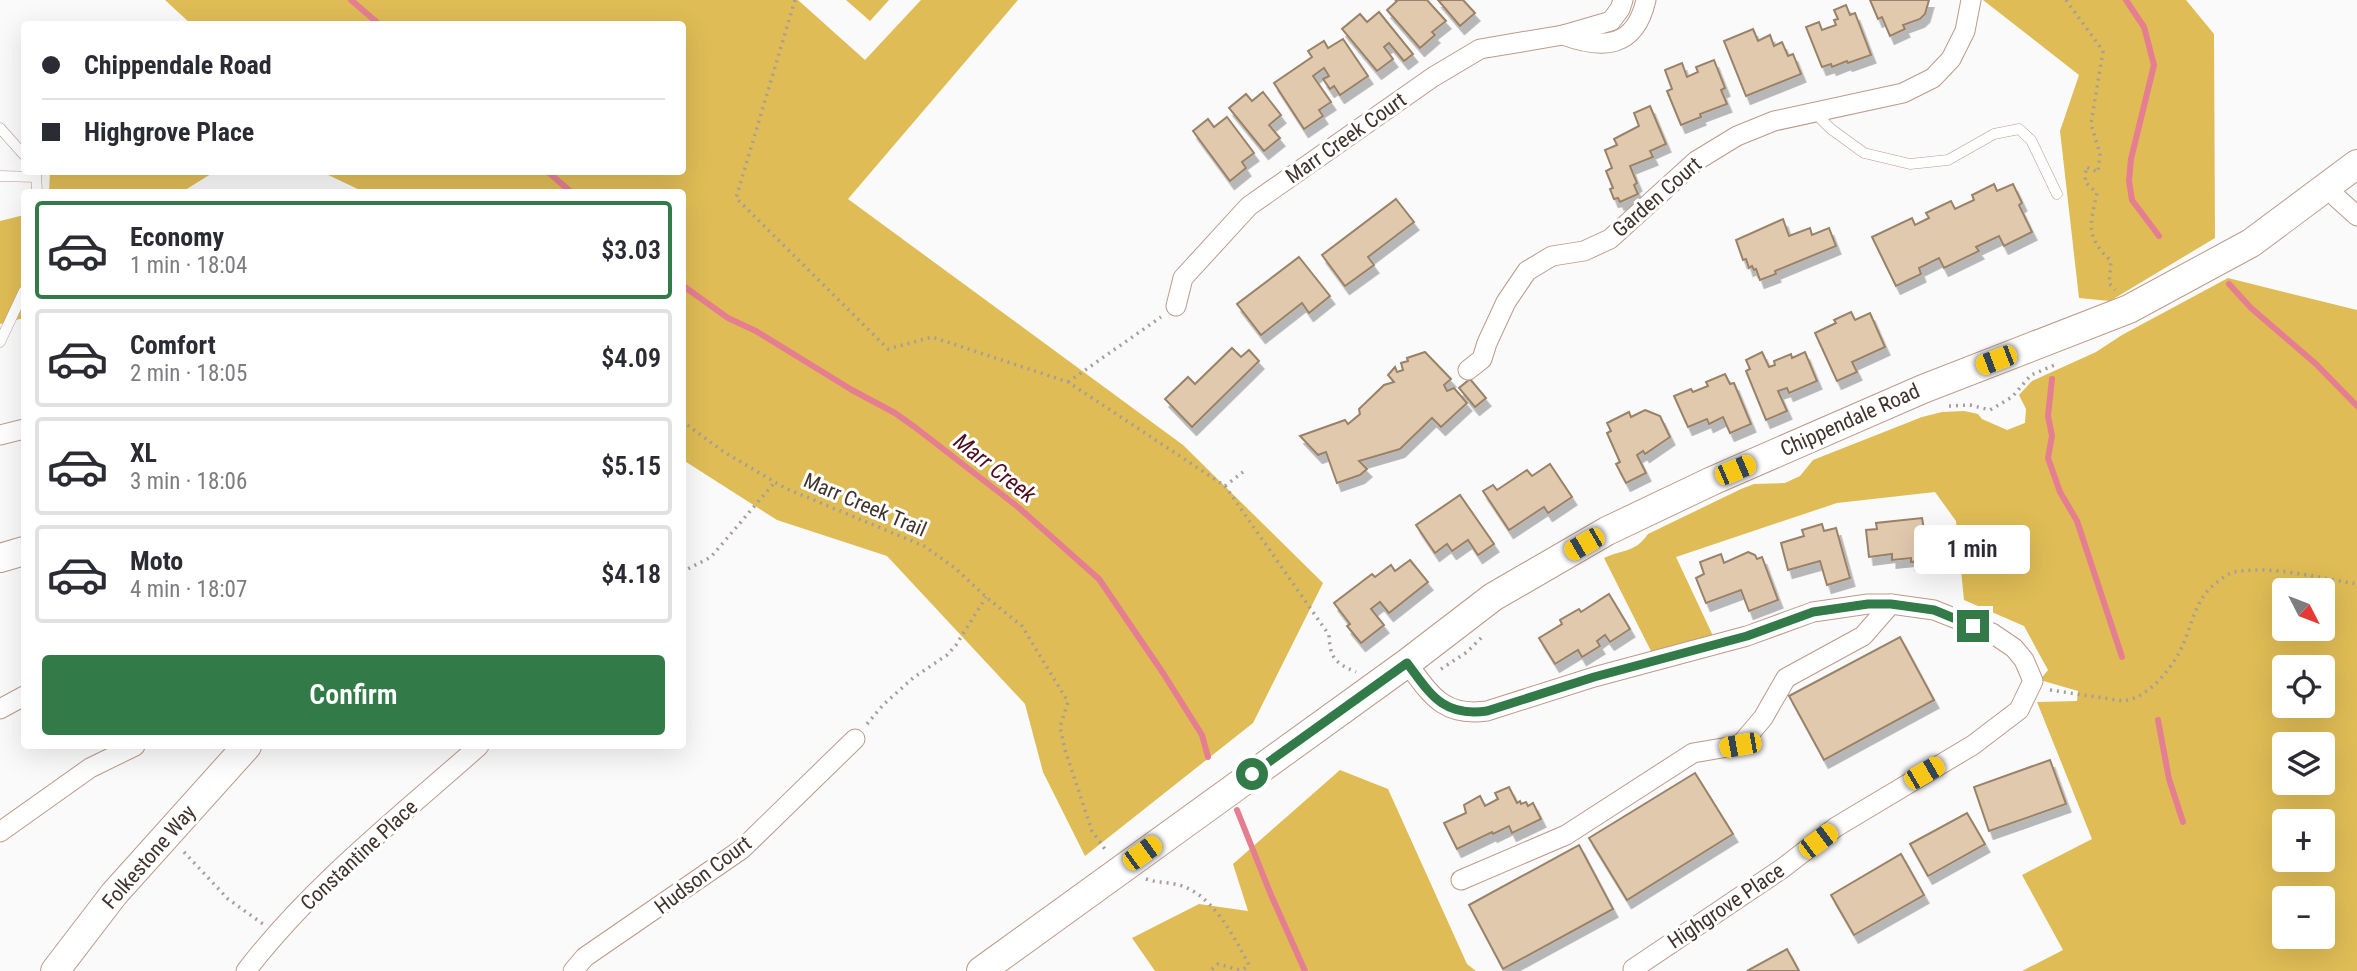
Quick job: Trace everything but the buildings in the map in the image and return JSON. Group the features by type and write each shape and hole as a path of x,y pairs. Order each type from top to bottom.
{"street":[{"name":"Marr Creek Court","path":"1176,306 1183,278 1249,206 1422,85 1480,49 1563,35 1611,21 1623,0"},
{"name":"Marr Creek Court","path":"1563,35 1587,44 1599,45 1616,40 1635,30 1646,0"},
{"name":"Garden Court","path":"1468,370 1482,359 1506,302 1527,271 1552,257 1584,250 1610,239 1696,161 1737,136 1774,121 1903,93 1933,78 1951,59 1965,31 1971,0"},
{"name":"Chippendale Road","path":"981,971 1407,663 1493,597 1607,531 1712,481 1910,394 2129,309 2250,243 2357,164"},
{"path":"2328,186 2357,216"},
{"path":"0,435 21,430"},
{"path":"0,558 21,552"},
{"path":"1407,663 1442,705 1462,713 1474,713 1747,636 1813,612 1868,604 1891,604 1934,610 1992,633 2014,648 2024,660 2033,681"},
{"path":"1461,880 1566,835 1692,753 1740,745 1763,718 1786,678 1863,636 1891,604"},
{"name":"Highgrove Place","path":"1633,969 1783,869 1836,827 1973,745 2019,710 2033,681"},
{"path":"0,709 21,698"},
{"name":"Hudson Court","path":"573,971 585,957 742,849 855,739"},
{"path":"0,832 90,768 129,749"},
{"name":"Folkestone Way","path":"55,971 114,894 244,749"},
{"name":"Constantine Place","path":"246,971 356,852 476,749"}],"lane":[{"path":"1814,112 1830,129 1864,153 1910,164 1948,160 1994,134 2019,129 2031,140 2057,194"},
{"path":"0,128 21,152"},
{"path":"0,176 21,175"},
{"path":"0,342 21,297"}],"path":[{"path":"795,0 736,198 888,349 932,337 1068,382 1225,486 1329,635 1334,659 1338,665 1356,672 1362,678"},
{"path":"2066,0 2103,51 2091,124 2100,154 2098,172 2087,167 2085,182 2097,193 2090,228 2096,248 2111,261 2109,283 2129,309"},
{"path":"1068,382 1176,306"},
{"name":"Marr Creek Trail","path":"686,424 724,452 775,482 924,545 956,568 1022,626 1068,702 1060,727 1065,750 1093,831 1112,859"},
{"path":"1225,486 1243,472"},
{"path":"686,570 711,557 775,482"},
{"path":"2033,681 2044,688 2074,695 2109,700 2134,699 2152,687 2179,653 2208,588 2231,572 2272,571 2357,584"},
{"path":"855,739 883,705 913,678 947,655 986,597"},
{"path":"167,836 228,899 277,936"},
{"path":"1136,876 1179,885 1200,894 1219,917 1248,967 1240,970 1218,964 1210,971"}],"shaded area":[{"path":"165,0 798,0 865,60 921,0 1018,0 848,199 1183,445 1323,583 1253,723 1085,856 1043,772 1025,704 887,556 777,520 686,462 686,189 358,189 328,175 686,175 686,21 188,21"},
{"path":"846,0 889,0 870,21"},
{"path":"1983,0 2186,0 2214,34 2215,238 2110,301 2079,298 2060,131 2079,75"},
{"path":"50,175 209,175 187,189 49,189"},
{"path":"21,216 21,319 0,324 0,221"},
{"path":"2228,278 2357,310 2357,971 2022,971 2063,950 2022,875 2092,839 2037,702 2077,701 2078,691 2040,680 2048,670 2024,626 1964,600 1956,521 1935,492 1837,503 1676,557 1714,638 1653,655 1604,558 1633,548 1648,534 1741,489 1754,484 1785,483 1800,476 1813,460 1922,417 1942,412 1964,411 1978,414 1982,419 2007,430 2025,423 2026,409 2019,395 2032,381 2096,352 2122,335"},
{"path":"1340,770 1388,789 1467,964 1476,971 1155,971 1132,938 1199,904 1248,911 1233,864"}],"waterway":[{"name":"Marr Creek","path":"351,0 376,21"},
{"path":"2126,0 2144,27 2154,65 2131,159 2129,181 2132,200 2159,236"},
{"name":"Marr Creek","path":"551,175 568,189"},
{"path":"2229,284 2251,308 2316,364 2357,406"},
{"name":"Marr Creek","path":"686,288 728,318 756,331 895,413 1018,507 1099,579 1202,735 1208,757"},
{"path":"2052,379 2048,416 2052,436 2048,458 2060,492 2077,521 2122,657"},
{"path":"2158,720 2169,779 2183,822"},
{"name":"Marr Creek","path":"1237,810 1305,971"}],"route":[{"path":"1252,774 1407,663 1442,705 1462,713 1474,713 1747,636 1813,612 1868,604 1891,604 1934,610 1973,626"}]}
